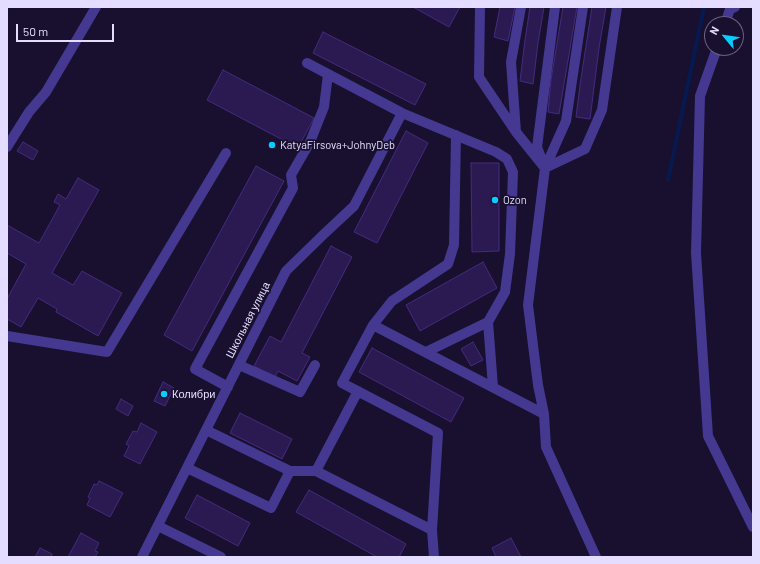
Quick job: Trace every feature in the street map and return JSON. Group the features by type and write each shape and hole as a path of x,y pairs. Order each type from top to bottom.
{"street":[{"path":"7,147 29,112 46,92 96,7"},
{"path":"480,7 479,77 516,132 545,168"},
{"path":"516,132 511,62 521,7"},
{"path":"545,168 537,147 555,7"},
{"path":"584,7 566,121 545,168 528,305 538,385 544,414 546,447 596,557"},
{"path":"545,168 585,148 602,110 617,7"},
{"path":"728,16 730,9 735,7"},
{"path":"714,56 700,96 696,253 708,436 753,528"},
{"path":"307,63 402,113 496,152 507,159 513,172 510,254 505,292 488,322 493,387"},
{"path":"228,387 195,369 293,188 291,176 310,142 324,107 328,74"},
{"name":"Школьная улица","path":"142,557 286,271 354,206 402,113"},
{"path":"434,557 432,530 438,433 342,383 373,325 392,301 448,264 454,245 456,135"},
{"path":"7,336 107,352 226,153"},
{"path":"426,352 488,322"},
{"path":"373,325 544,414"},
{"path":"239,365 300,392 315,364"},
{"path":"316,471 358,391"},
{"path":"206,430 290,471 316,471 432,530"},
{"path":"187,468 271,508 290,471"},
{"path":"158,526 221,557"}],"building":[{"path":"413,7 460,7 449,27"},
{"path":"500,7 515,7 508,41 494,37"},
{"path":"530,7 544,7 533,84 520,81"},
{"path":"563,7 577,7 559,114 548,112 551,80"},
{"path":"592,7 606,7 590,119 576,117"},
{"path":"323,32 426,84 415,105 313,53"},
{"path":"223,70 314,118 298,148 207,100"},
{"path":"406,131 428,143 377,243 354,232"},
{"path":"23,142 38,151 33,160 17,151"},
{"path":"471,163 499,163 499,251 472,252"},
{"path":"256,166 284,181 192,351 164,335"},
{"path":"78,178 99,190 52,273 73,285 82,271 122,293 98,336 56,312 57,309 38,298 21,327 7,319 7,299 26,264 7,253 7,225 39,243 60,205 54,202 58,194 66,199"},
{"path":"331,246 352,257 302,353 310,357 297,381 278,371 275,377 254,366 270,336 281,342"},
{"path":"483,262 497,288 420,331 406,305"},
{"path":"473,342 483,360 471,366 461,349"},
{"path":"372,348 464,398 451,422 359,372"},
{"name":"Колибри","path":"163,382 174,388 165,406 154,401"},
{"path":"121,399 133,406 128,416 116,409"},
{"path":"240,413 292,439 282,459 230,433"},
{"path":"141,423 157,432 140,464 124,456 129,446 126,444 133,431 137,432"},
{"path":"99,481 123,493 110,517 87,505 90,498 88,497 94,484 97,485"},
{"path":"309,490 406,544 399,557 377,557 296,512"},
{"path":"197,495 250,523 238,546 185,518"},
{"path":"81,533 99,543 95,551 98,552 95,557 68,557"},
{"path":"511,538 521,557 496,557 492,548"},
{"path":"40,548 52,554 51,557 35,557"}],"waterway":[{"path":"668,180 704,7"}],"place":[{"name":"KatyaFirsova+JohnyDeb","path":"272,145"},
{"name":"Ozon","path":"495,200"},
{"name":"Колибри","path":"164,394"}]}
